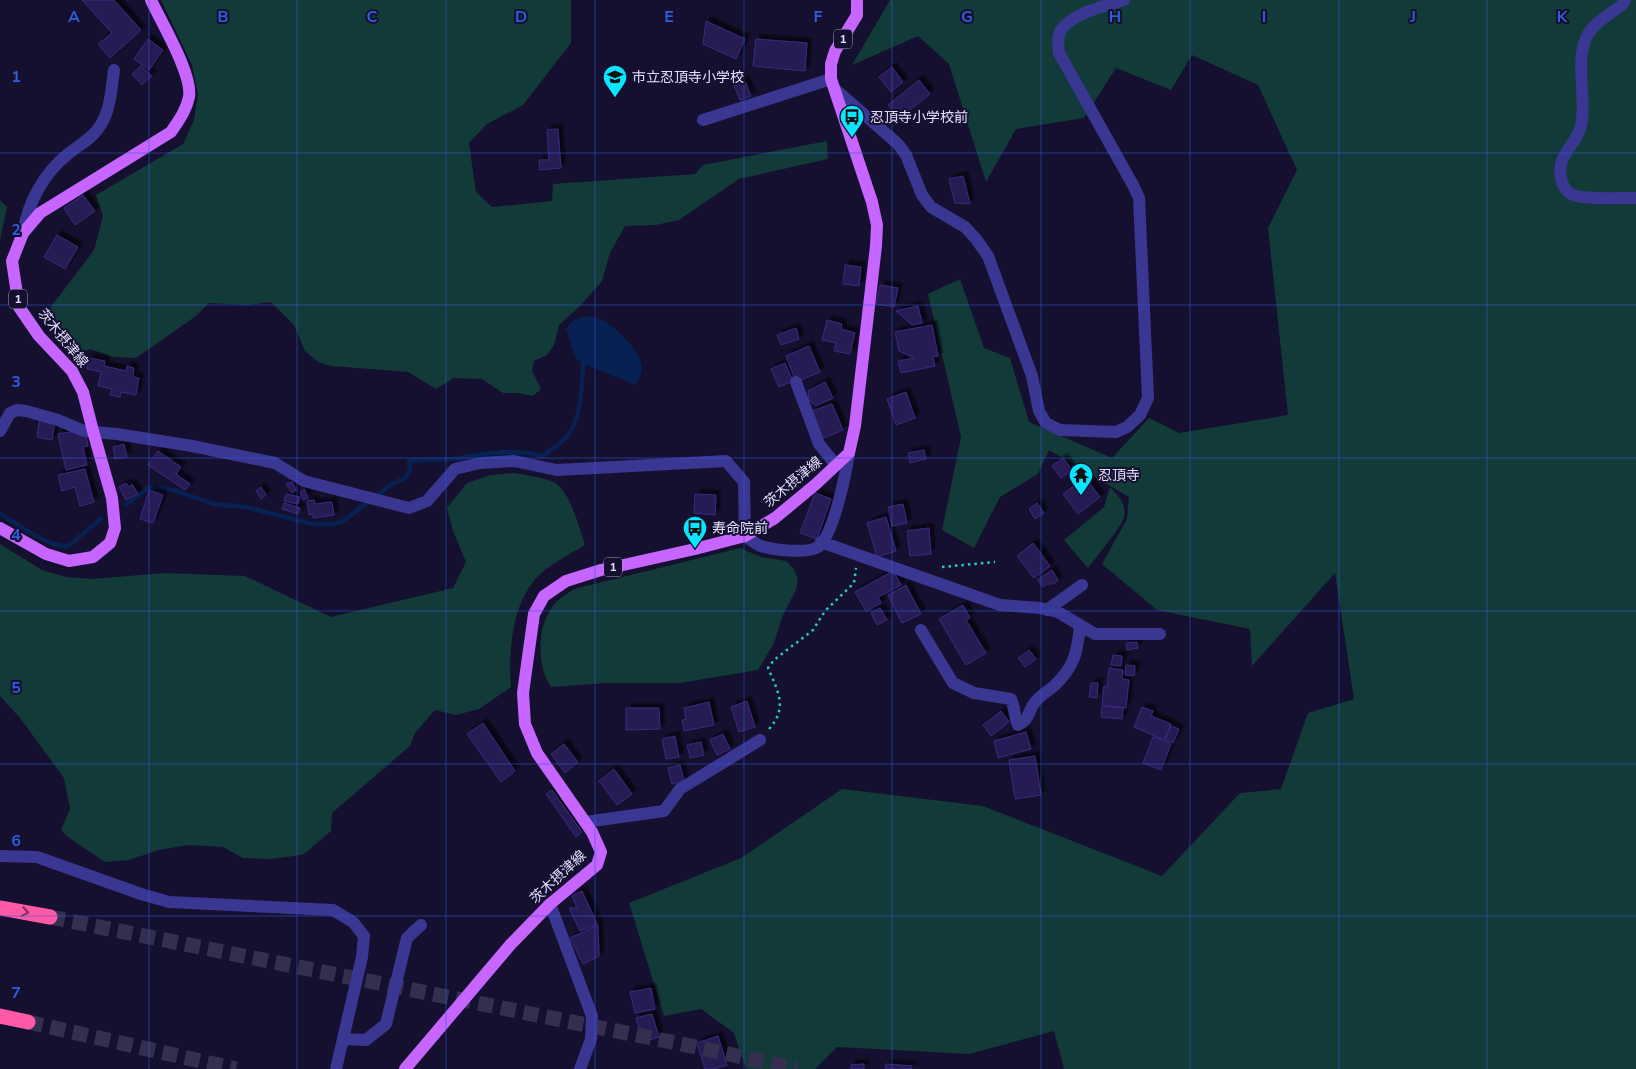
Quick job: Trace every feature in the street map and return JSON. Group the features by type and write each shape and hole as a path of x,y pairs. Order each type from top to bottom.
{"highway":[{"path":"0,908 50,917"},
{"path":"0,1016 28,1022"}],"main road":[{"name":"茨木摂津線","path":"0,528 46,554 69,561 93,557 110,543 115,528 112,498 83,392 72,371 39,336 19,306 12,261 23,232 40,213 171,132 184,114 190,95 184,69 151,0"},
{"name":"1","path":"848,453 855,426 877,224 872,202 833,84 831,64 835,50 856,15 858,0"},
{"name":"茨木摂津線","path":"405,1069 511,944 550,904 596,865 601,852 592,832 537,753 525,724 523,692 534,614 544,596 566,581 601,570 745,536 775,518 848,453"}],"street":[{"path":"703,120 833,84 898,144 906,155 922,195 931,207 965,227 988,256 1032,376 1039,411 1046,424 1060,430 1116,432 1127,427 1140,415 1148,398 1139,198 1134,185 1059,53 1057,41 1061,30 1076,18 1094,9 1124,0"},
{"path":"1625,0 1622,5 1590,30 1582,47 1581,126 1567,149 1560,174 1563,185 1571,194 1582,197 1636,198"},
{"path":"23,232 26,214 42,181 66,155 91,137 100,127 109,108 114,70"},
{"path":"796,382 819,444 836,465"},
{"path":"0,431 10,413 17,410 26,411 58,420 84,431 192,446 275,463 304,480 410,508 427,501 455,470 480,463 514,461 558,470 726,461 744,482 745,536 761,546 797,551 817,547 828,534 846,469 848,453"},
{"path":"821,542 1000,605 1058,612 1095,634 1160,634"},
{"path":"1046,610 1082,585"},
{"path":"921,630 953,683 974,693 1011,699 1016,708 1014,716 1018,726 1026,721 1036,701 1071,668 1078,648 1080,626"},
{"path":"585,822 664,811 680,789 760,740"},
{"path":"0,856 37,856 141,894 169,902 333,910 353,922 364,936 362,957 336,1069"},
{"path":"550,904 592,1016 591,1039 580,1069"},
{"path":"343,1038 366,1040 386,1024 407,938 421,925"}],"path":[{"path":"760,740 776,722 781,708 778,690 768,668 774,660 813,630 825,611 854,583 858,554"},
{"path":"942,567 995,562"}],"green space":[{"path":"161,0 571,0 571,43 523,105 487,124 469,143 476,192 492,207 552,201 553,184 695,174 703,165 827,141 828,159 739,179 679,220 656,225 625,226 610,253 602,281 580,306 559,325 554,345 547,355 534,361 532,371 541,389 533,396 503,393 482,379 454,378 436,389 408,372 331,366 318,362 305,351 294,325 271,302 248,305 209,303 196,316 136,358 113,357 90,349 74,357 54,338 50,323 50,308 94,250 103,216 96,195 183,144 194,120 198,94 192,65"},
{"path":"890,0 1636,0 1636,1069 1064,1069 1054,1031 969,1054 837,1047 815,1069 746,1069 734,1033 701,1009 664,1016 629,903 741,858 842,789 983,806 1162,876 1240,793 1281,789 1308,713 1354,699 1335,573 1252,666 1250,629 1157,610 1102,564 1127,519 1129,497 1049,450 1038,474 1000,497 974,548 942,530 961,437 928,294 960,279 984,348 1010,358 1029,422 1112,458 1149,418 1179,433 1288,415 1268,228 1297,170 1258,85 1192,55 1171,90 1116,68 1084,118 1016,129 986,182 949,64 918,36 852,65"},
{"path":"0,200 7,207 0,240"},
{"path":"514,473 534,476 559,486 573,510 585,545 546,569 526,593 519,608 512,640 510,656 511,687 479,709 456,715 435,710 415,733 410,746 332,813 331,831 304,854 270,859 243,858 223,847 188,845 159,850 129,860 105,862 68,837 61,830 70,809 64,778 20,718 0,696 0,544 42,570 66,577 92,579 165,573 245,576 331,617 453,588 466,562 453,531 447,508 467,483 490,475"},
{"path":"1110,487 1123,504 1124,517 1114,535 1088,568 1064,540 1104,507"},
{"path":"740,548 761,557 786,561 794,569 798,579 796,590 782,617 774,643 758,670 680,683 607,683 551,687 544,674 541,661 541,636 549,612 555,603 563,597 574,589"}],"water":[{"path":"589,316 610,325 634,349 641,363 642,370 636,385 583,364 576,359 566,329 576,320"}],"building":[{"path":"82,0 114,0 141,30 110,58 98,44 112,33"},
{"path":"706,21 745,39 736,59 703,44"},
{"path":"148,39 163,50 149,70 134,59"},
{"path":"756,39 807,43 805,71 753,66"},
{"path":"141,66 152,76 142,85 132,74"},
{"path":"892,67 903,82 891,92 879,77"},
{"path":"919,80 930,94 899,118 888,105"},
{"path":"732,81 745,81 751,96 740,100"},
{"path":"558,129 561,168 540,170 539,160 549,160 547,130"},
{"path":"963,176 970,204 955,203 949,179"},
{"path":"83,195 95,211 75,225 64,208"},
{"path":"57,235 78,247 65,269 44,257"},
{"path":"845,265 861,267 859,286 843,284"},
{"path":"880,285 898,288 894,307 876,304"},
{"path":"918,306 922,323 912,325 896,311"},
{"path":"827,320 842,324 841,329 855,333 850,354 834,351 836,343 822,340"},
{"path":"932,325 938,356 933,357 935,366 901,373 898,361 914,358 899,351 895,332"},
{"path":"796,328 799,339 781,345 777,335"},
{"path":"809,346 820,372 796,382 786,356"},
{"path":"89,358 105,361 104,366 126,371 127,366 134,368 133,377 139,378 136,395 121,392 120,397 110,395 112,389 98,386 101,372 87,369"},
{"path":"785,363 793,381 779,387 771,369"},
{"path":"825,382 833,398 816,406 809,400 808,391"},
{"path":"906,392 915,418 896,425 887,399"},
{"path":"832,404 843,430 823,438 812,411"},
{"path":"40,418 55,421 52,440 37,437"},
{"path":"76,431 86,435 88,446 83,447 87,465 66,470 58,434"},
{"path":"124,444 127,457 115,459 113,447"},
{"path":"924,450 926,459 910,463 908,453"},
{"path":"158,451 181,467 176,474 190,484 185,490 148,465"},
{"path":"1063,458 1072,470 1061,478 1052,466"},
{"path":"85,469 94,502 80,506 75,487 62,491 58,475"},
{"name":"忍頂寺","path":"1085,477 1100,497 1078,514 1063,494"},
{"path":"292,482 296,490 292,493 286,484"},
{"path":"126,483 129,487 132,484 138,494 126,500 119,487"},
{"path":"261,487 266,495 261,499 256,491"},
{"path":"304,489 308,498 303,500 300,492"},
{"path":"149,490 163,495 153,523 140,519"},
{"path":"815,493 831,499 817,539 800,533"},
{"path":"286,494 300,497 298,504 284,501"},
{"path":"695,494 716,495 715,515 694,513"},
{"path":"314,500 315,504 332,502 334,515 313,518 313,514 309,515 307,501"},
{"path":"284,503 300,508 298,514 282,509"},
{"path":"1037,503 1044,513 1035,519 1029,509"},
{"path":"903,504 907,523 892,526 888,507"},
{"path":"886,517 896,551 877,557 867,523"},
{"path":"929,528 931,554 910,556 907,531"},
{"path":"1033,543 1050,566 1034,578 1017,556"},
{"path":"1052,570 1058,580 1054,584 1047,584 1043,587 1037,580"},
{"path":"893,571 901,585 878,597 881,603 866,611 855,592"},
{"path":"906,585 921,614 902,623 888,595"},
{"path":"963,605 970,618 966,620 986,653 966,665 939,619"},
{"path":"880,608 887,620 877,625 871,613"},
{"path":"1137,642 1138,648 1127,650 1126,643"},
{"path":"1029,650 1036,659 1025,667 1018,658"},
{"path":"1113,655 1122,656 1121,666 1111,665"},
{"path":"1126,665 1135,666 1134,676 1125,675"},
{"path":"1109,668 1123,670 1122,679 1129,680 1126,708 1102,705 1104,686 1107,687"},
{"path":"1091,683 1098,683 1097,698 1089,697"},
{"path":"747,701 755,727 739,732 731,707"},
{"path":"709,702 714,725 684,731 682,720 686,719 684,708"},
{"path":"1102,706 1123,708 1122,719 1101,717"},
{"path":"1142,707 1153,711 1151,716 1171,724 1164,740 1134,727"},
{"path":"626,708 659,708 660,729 626,730"},
{"path":"1001,711 1009,722 991,736 983,725"},
{"path":"483,723 515,771 501,782 467,734"},
{"path":"1171,726 1179,729 1173,743 1165,740"},
{"path":"1026,732 1031,749 998,758 994,741"},
{"path":"723,734 730,749 717,755 710,740"},
{"path":"675,736 679,757 666,759 662,739"},
{"path":"1153,737 1171,744 1161,770 1143,763"},
{"path":"701,742 704,755 690,758 687,745"},
{"path":"564,744 578,762 565,773 551,754"},
{"path":"1035,756 1041,795 1015,799 1009,760"},
{"path":"680,765 684,781 672,784 668,768"},
{"path":"614,769 632,794 617,805 599,781"},
{"path":"552,790 582,832 576,837 546,794"},
{"path":"582,891 597,924 580,931 569,908 577,908 572,896"},
{"path":"598,925 599,956 583,964 570,938"},
{"path":"651,988 655,1009 635,1013 630,992"},
{"path":"652,1014 659,1037 643,1042 636,1018"},
{"path":"718,1036 727,1065 714,1069 705,1069 697,1043"},
{"path":"864,1064 864,1069 851,1069 851,1065"},
{"path":"886,1064 912,1066 911,1069 885,1069"}],"waterway":[{"path":"126,505 149,487 174,490 213,504 246,507 312,524 342,522 392,484 405,478 410,470 409,461 456,459 505,452 529,453 543,456 559,444 572,429 580,398 583,364"},
{"path":"0,514 43,540 61,546 68,546 101,519"}],"tunnel":[{"path":"50,917 797,1069"},
{"path":"28,1022 236,1069"}],"place":[{"name":"市立忍頂寺小学校","path":"615,98"},
{"name":"忍頂寺小学校前","path":"852,138"},
{"name":"忍頂寺","path":"1081,496"},
{"name":"寿命院前","path":"695,549"}]}
